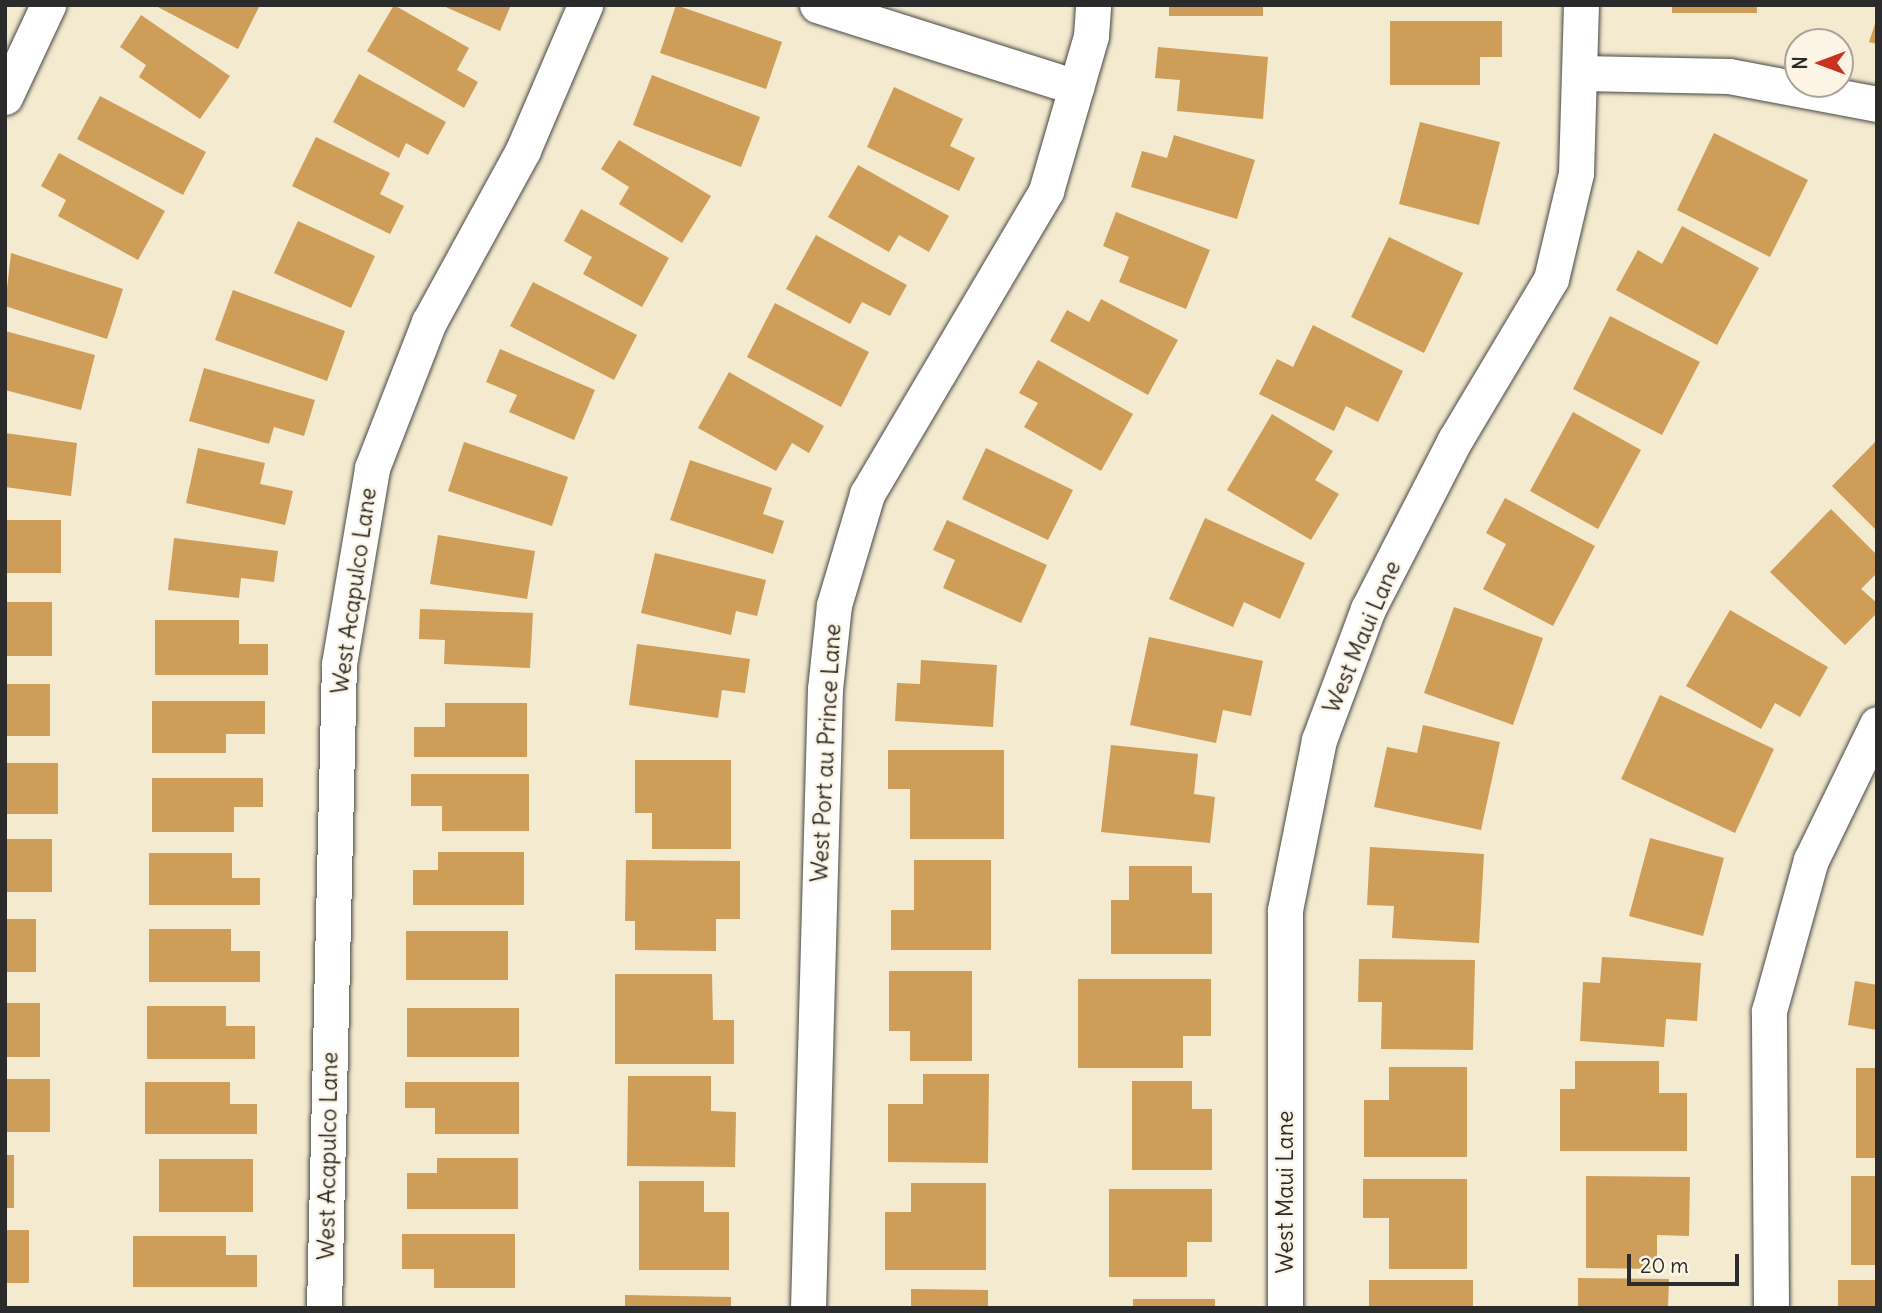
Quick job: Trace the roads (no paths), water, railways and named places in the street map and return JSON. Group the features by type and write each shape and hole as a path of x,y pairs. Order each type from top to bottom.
{"street":[{"name":"West Acapulco Lane","path":"324,1308 339,664 372,468 429,322 523,150 585,5"},
{"path":"817,5 1076,87"},
{"name":"West Port au Prince Lane","path":"808,1308 825,689 834,605 867,495 1046,191 1076,87 1093,5"},
{"name":"West Maui Lane","path":"1285,1308 1285,910 1319,740 1368,609 1455,440 1551,279 1576,173 1581,5"},
{"path":"5,97 43,7"},
{"path":"1580,73 1729,76 1877,104"},
{"path":"1771,1308 1769,1011 1811,860 1877,724"}]}
